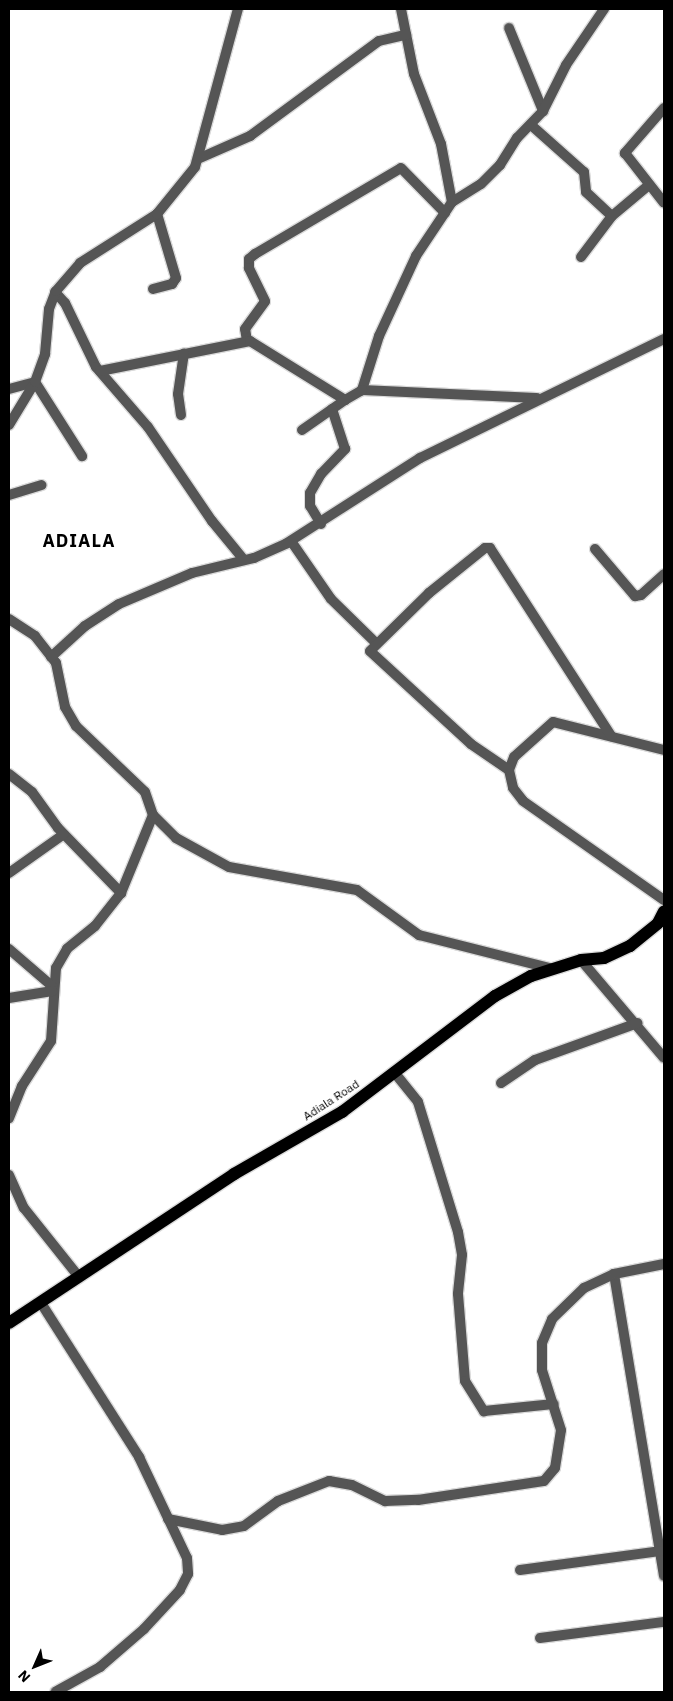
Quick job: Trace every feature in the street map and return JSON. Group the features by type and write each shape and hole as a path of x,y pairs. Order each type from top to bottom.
{"main road":[{"name":"Adiala Road","path":"9,1323 234,1174 342,1112 495,996 553,968 581,960 604,958 630,946 658,923 664,911"}],"street":[{"path":"9,425 35,382 44,354 49,309 55,292 80,263 157,214 200,158 215,84 238,9"},
{"path":"401,9 414,74 441,144 452,202"},
{"path":"362,390 380,336 412,265 445,213 452,202 481,184 543,111 566,65 604,9"},
{"path":"509,28 543,111"},
{"path":"200,158 250,136 379,41 406,35"},
{"path":"664,108 625,154 664,203"},
{"path":"531,125 584,172 586,192 612,216"},
{"path":"247,341 245,329 265,301 249,268 249,259 256,254 401,168 445,213"},
{"path":"581,257 612,216 649,185"},
{"path":"153,290 172,284 176,278 157,214"},
{"path":"55,292 65,303 100,371 148,427 212,522 244,560"},
{"path":"51,657 85,626 119,604 192,573 244,560 291,541 321,524 420,458 538,398 664,339"},
{"path":"100,371 247,341 345,400"},
{"path":"181,415 178,394 184,353"},
{"path":"9,388 35,382"},
{"path":"35,382 82,456"},
{"path":"302,430 362,390 538,398"},
{"path":"321,524 310,506 310,493 321,474 345,449 332,409"},
{"path":"9,495 42,485"},
{"path":"291,541 331,598 377,644"},
{"path":"509,770 471,744 372,655 370,651 429,593 490,548 611,736"},
{"path":"595,549 635,596 642,595 664,574"},
{"path":"9,619 35,636 51,657 62,680 66,707 76,726 145,792 153,815 176,838 229,867 357,890 419,934 553,968"},
{"path":"664,750 553,722 519,752 509,770 513,788 523,801 664,900"},
{"path":"9,774 32,792 64,834 122,893"},
{"path":"9,1119 22,1086 51,1041 52,989 56,968 67,948 95,926 122,893 153,815"},
{"path":"9,872 64,834"},
{"path":"9,949 52,989"},
{"path":"581,960 638,1023 664,1058"},
{"path":"9,998 52,989"},
{"path":"501,1083 535,1060 638,1023"},
{"path":"394,1072 418,1102 458,1232 462,1255 458,1294 465,1381 484,1411 554,1404"},
{"path":"9,1175 24,1208 79,1277"},
{"path":"168,1519 222,1530 244,1526 278,1502 329,1481 352,1485 385,1501 536,1484 547,1478 557,1458 561,1430 542,1370 546,1332 568,1301 614,1274 664,1264"},
{"path":"614,1274 664,1576"},
{"path":"41,1303 139,1457 187,1558 188,1574 180,1590 144,1629 100,1667 55,1692"},
{"path":"520,1570 660,1551"},
{"path":"540,1638 664,1622"}],"district":[{"name":"ADIALA","path":"79,541"}]}
